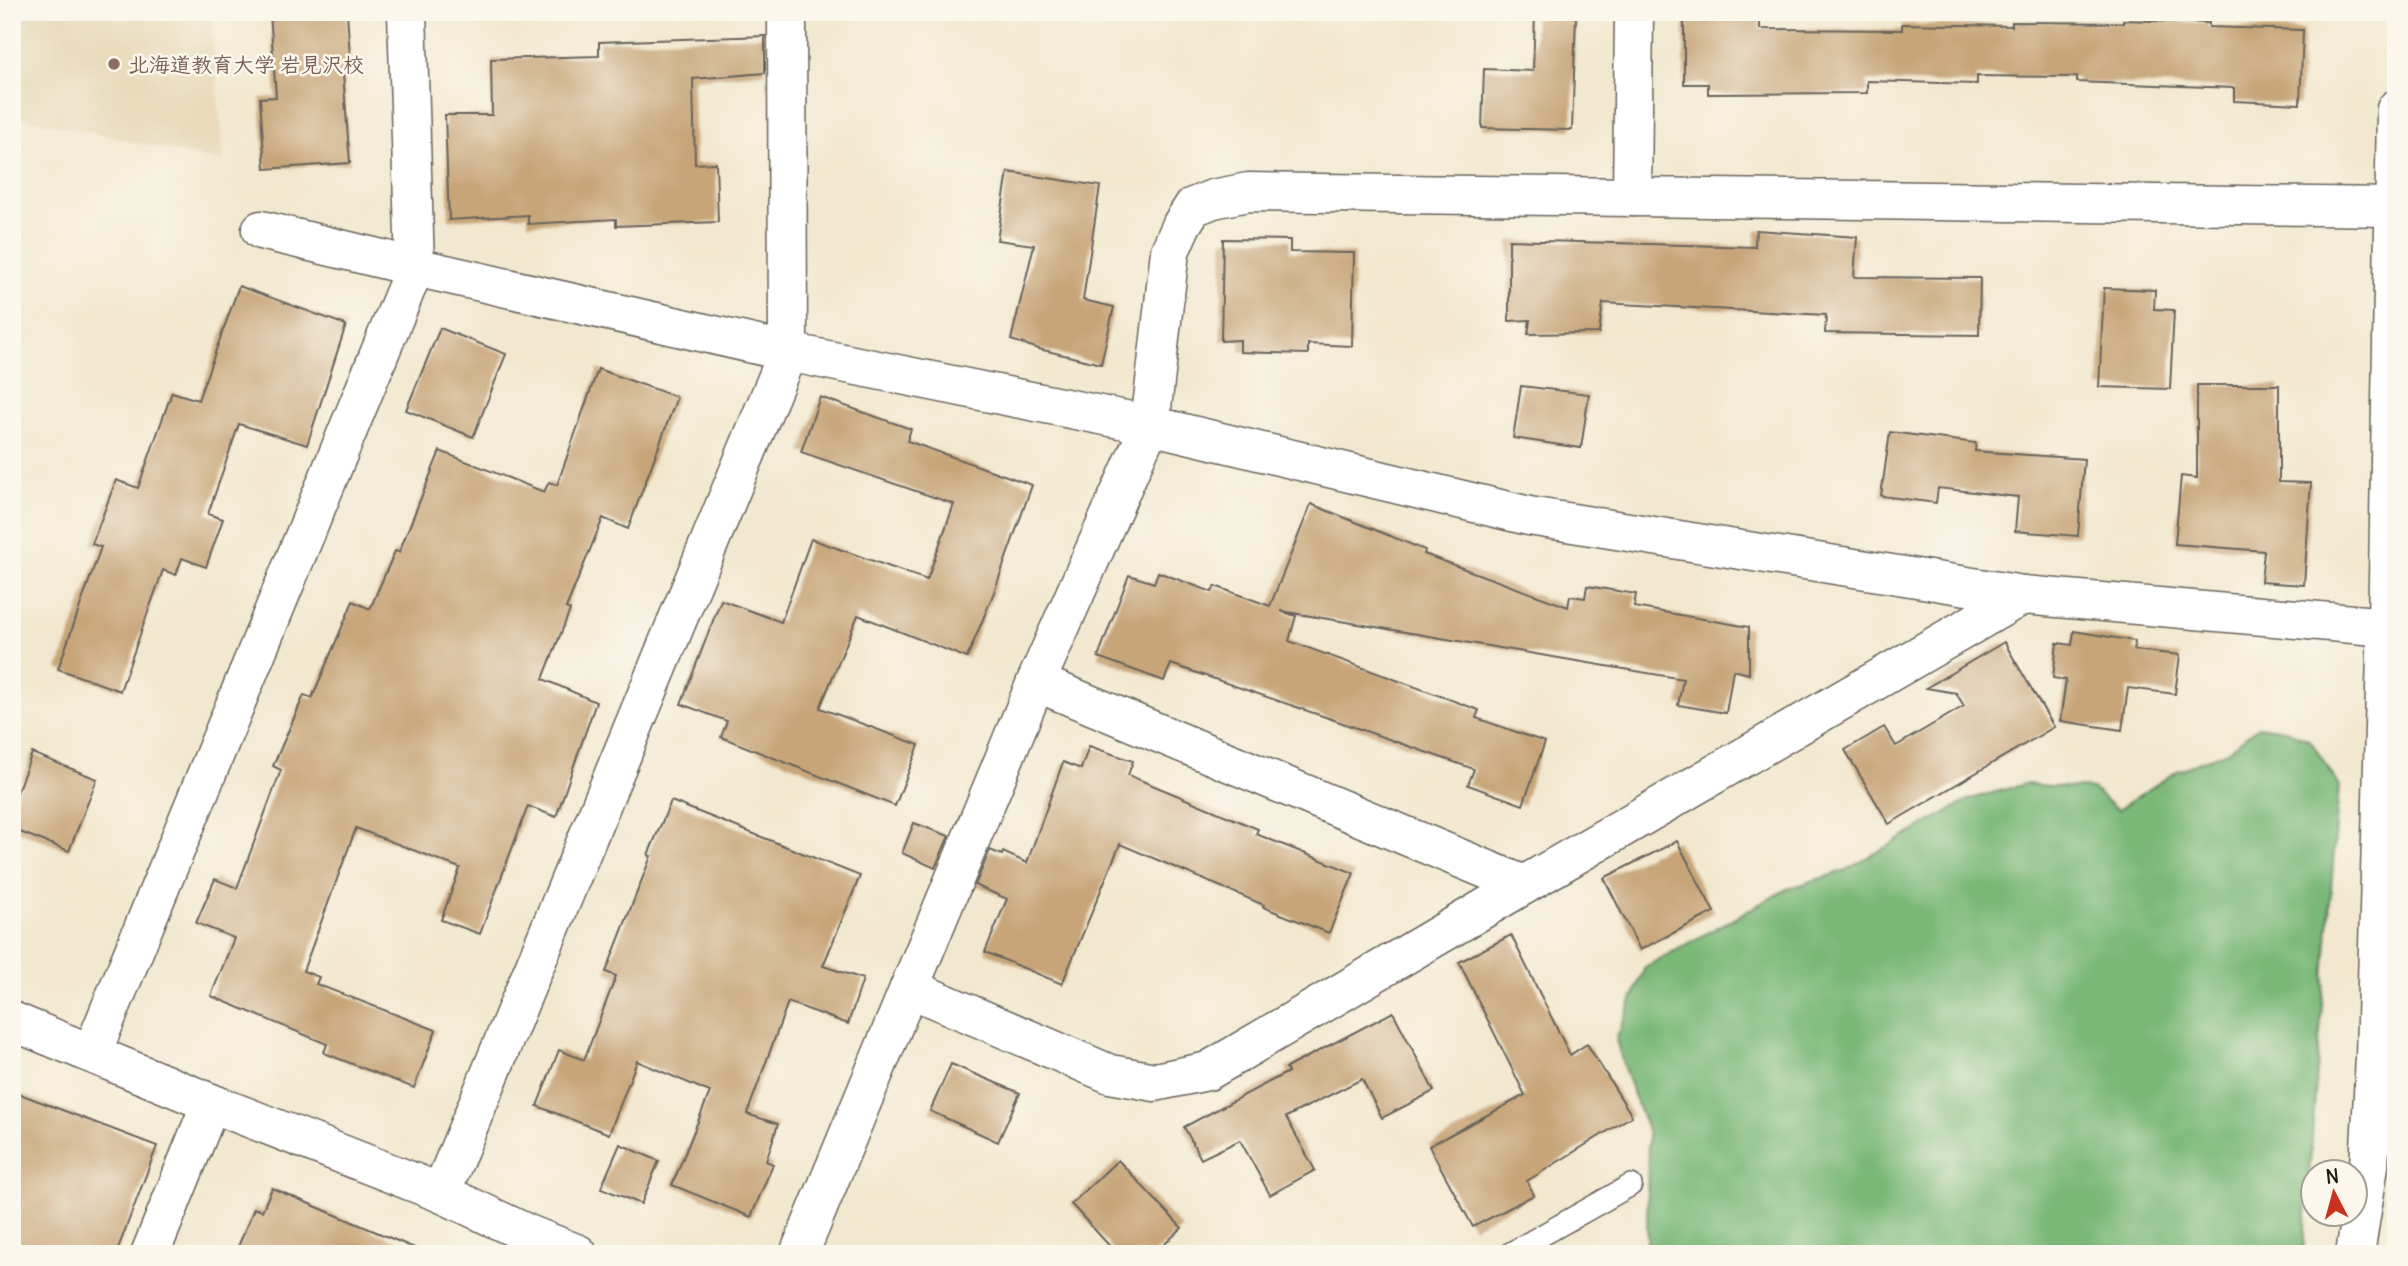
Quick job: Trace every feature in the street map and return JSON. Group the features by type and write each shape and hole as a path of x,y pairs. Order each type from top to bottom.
{"street":[{"path":"92,1053 415,267 407,12"},
{"path":"441,1193 788,352 787,12"},
{"path":"1632,197 1634,12"},
{"path":"2356,1254 2369,1166 2375,1057 2387,627 2396,109"},
{"path":"799,1254 1036,682 1150,425 1170,251 1193,207 1213,199 1248,192 2394,207"},
{"path":"261,230 788,352 1150,425 1529,516 2023,596 2387,627"},
{"path":"909,988 1110,1074 1155,1083 1208,1071 2023,596"},
{"path":"1036,682 1524,885"},
{"path":"12,1021 441,1193 524,1244 578,1254"},
{"path":"150,1254 211,1102"}],"lane":[{"path":"1509,1254 1632,1185"}],"shaded area":[{"name":"北海道教育大学 岩見沢校","path":"12,12 210,12 224,162 12,115"}],"green space":[{"path":"2258,726 2286,730 2310,740 2339,785 2310,1158 2300,1158 2300,1228 2305,1228 2303,1254 1647,1254 1648,1133 1616,1040 1645,967 1787,889 1844,871 1970,799 2025,784 2093,789 2117,810 2177,771 2228,751"}],"building":[{"path":"270,12 347,12 351,72 343,73 350,163 265,169 260,98 276,97"},
{"path":"1684,12 1760,12 1760,29 1902,30 1902,24 2012,26 2012,22 2123,23 2123,20 2209,23 2209,27 2303,30 2300,104 2234,101 2234,88 2077,82 2077,77 1977,76 1977,84 1867,81 1867,93 1708,94 1708,84 1684,84"},
{"path":"1535,14 1576,16 1572,130 1482,128 1484,69 1533,71"},
{"path":"765,36 765,73 693,79 695,164 716,163 718,222 616,226 616,219 528,224 528,215 449,220 445,115 492,115 491,59 599,56 599,42"},
{"path":"1008,172 1100,186 1083,300 1114,307 1101,364 1011,340 1034,245 997,240"},
{"path":"1756,230 1857,237 1854,277 1980,278 1979,335 1825,333 1826,315 1603,303 1599,333 1528,334 1530,320 1509,321 1509,240 1755,247"},
{"path":"1223,239 1290,240 1290,252 1354,253 1352,346 1308,344 1308,354 1240,352 1240,340 1221,341"},
{"path":"239,286 346,325 307,445 239,424 208,514 223,519 206,567 182,558 176,575 163,570 120,691 58,669 101,547 92,544 116,480 138,488 172,392 198,400"},
{"path":"2104,288 2155,290 2154,309 2174,310 2170,389 2099,387"},
{"path":"440,328 506,354 473,437 406,410"},
{"path":"598,369 677,397 628,529 603,518 566,608 570,610 543,679 596,702 556,817 528,806 480,934 441,920 460,868 356,828 303,971 319,977 316,984 436,1030 414,1088 324,1053 327,1044 211,996 234,938 196,923 215,879 237,888 281,770 273,766 304,695 312,698 353,601 370,609 395,551 399,552 440,451 544,492 549,482 557,485"},
{"path":"2197,385 2279,385 2279,482 2311,483 2304,585 2261,582 2264,551 2175,544 2181,476 2197,478"},
{"path":"1521,386 1589,394 1581,448 1513,438"},
{"path":"820,397 911,429 907,441 1032,485 993,595 967,658 858,615 820,708 919,745 895,806 721,737 727,721 681,704 721,600 781,622 811,539 927,580 954,504 801,452"},
{"path":"1890,432 1976,443 1975,451 2084,459 2078,536 2015,531 2018,497 1938,488 1936,503 1881,496"},
{"path":"1311,504 1425,550 1424,554 1568,607 1570,596 1585,598 1587,586 1636,594 1634,607 1749,627 1749,674 1733,670 1726,713 1678,705 1683,679 1281,611 1296,616 1289,641 1479,710 1476,718 1545,742 1523,805 1468,785 1474,769 1334,720 1171,664 1164,681 1098,657 1129,575 1154,583 1158,572 1212,592 1215,586 1270,606"},
{"path":"2074,631 2135,641 2134,650 2180,655 2175,694 2128,688 2122,730 2060,721 2066,680 2053,678 2057,643 2072,645"},
{"path":"2004,642 2054,727 1889,824 1845,750 1884,727 1896,746 1964,706 1956,693 1926,688"},
{"path":"1089,746 1133,761 1128,775 1258,829 1256,834 1354,873 1329,933 1120,844 1062,984 985,952 1007,899 975,885 990,850 1002,855 1003,852 1027,863 1063,762 1081,769"},
{"path":"32,753 97,779 69,851 12,829 12,805"},
{"path":"671,801 860,876 823,966 863,979 848,1024 788,1002 747,1114 778,1124 766,1161 773,1164 751,1217 672,1185 710,1092 637,1061 609,1134 537,1106 559,1050 584,1060 616,976 606,972 651,856 648,855"},
{"path":"914,823 949,836 935,868 902,853"},
{"path":"1677,841 1714,912 1640,950 1604,878"},
{"path":"1511,935 1570,1055 1587,1044 1632,1116 1527,1181 1534,1195 1473,1227 1429,1146 1525,1095 1459,962"},
{"path":"1393,1012 1434,1091 1382,1118 1362,1079 1286,1117 1315,1170 1270,1195 1240,1140 1201,1159 1184,1127 1288,1072 1286,1068"},
{"path":"951,1064 1020,1093 998,1142 930,1111"},
{"path":"12,1091 157,1146 116,1254 12,1254"},
{"path":"620,1144 659,1161 641,1204 601,1188"},
{"path":"1118,1160 1182,1228 1154,1254 1117,1254 1071,1204"},
{"path":"272,1188 426,1254 235,1254 254,1208 262,1211"}],"place":[{"name":"北海道教育大学 岩見沢校","path":"114,64"}]}
